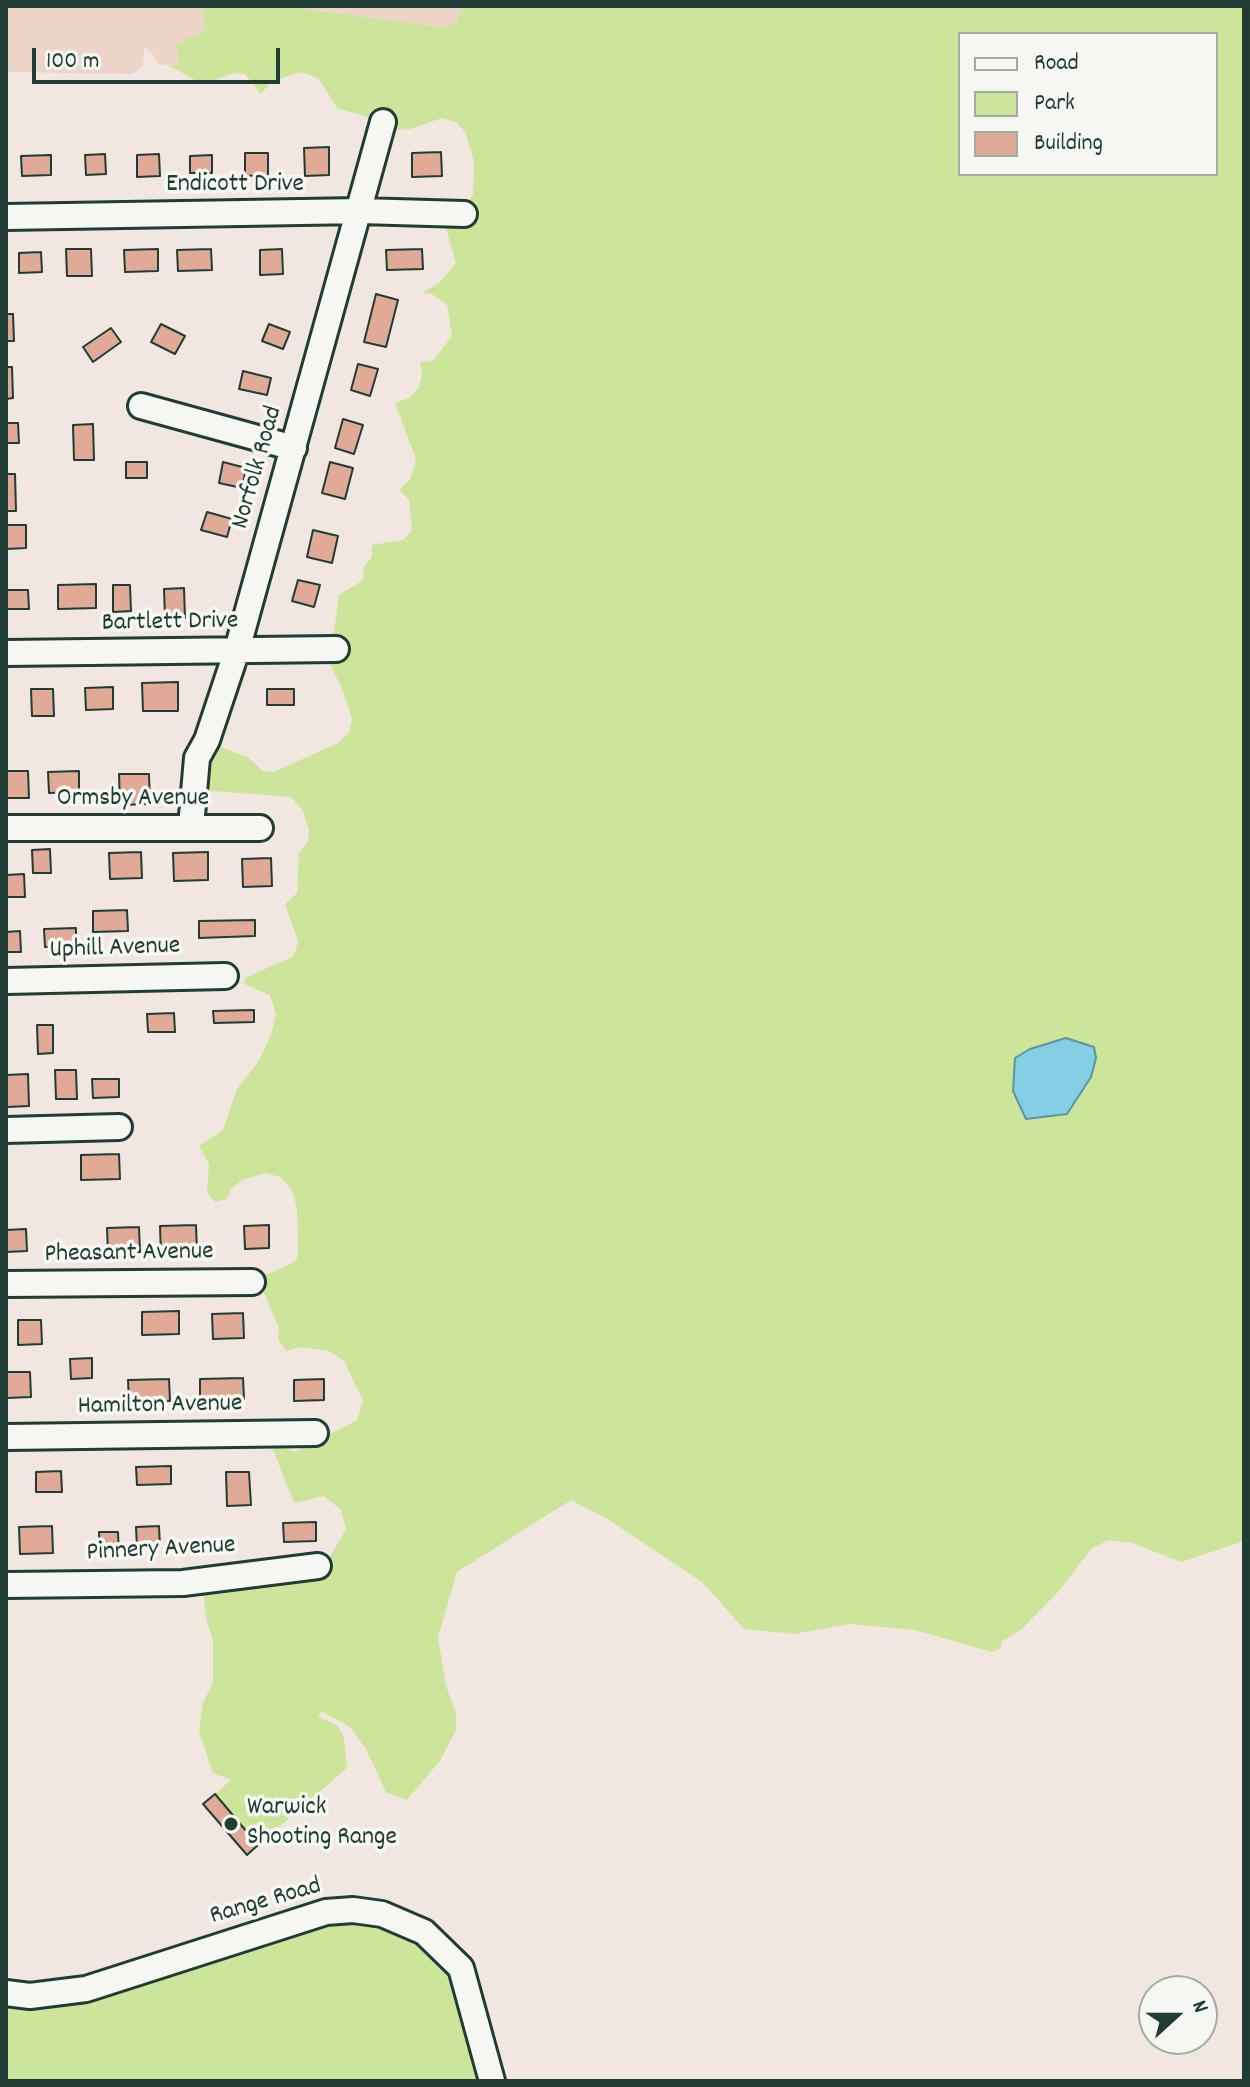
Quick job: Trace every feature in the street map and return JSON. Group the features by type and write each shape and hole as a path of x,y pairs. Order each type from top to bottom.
{"street":[{"name":"Norfolk Road","path":"191,827 197,758 207,740 237,650 383,122"},
{"name":"Endicott Drive","path":"6,217 360,211 464,214"},
{"path":"141,406 294,448"},
{"name":"Bartlett Drive","path":"6,653 336,649"},
{"name":"Ormsby Avenue","path":"6,828 260,828"},
{"name":"Uphill Avenue","path":"6,981 225,976"},
{"path":"6,1130 119,1127"},
{"name":"Pheasant Avenue","path":"6,1284 252,1282"},
{"name":"Hamilton Avenue","path":"6,1437 315,1433"},
{"name":"Pinnery Avenue","path":"6,1585 183,1583 318,1566"},
{"name":"Range Road","path":"6,1993 30,1996 86,1989 326,1912 353,1910 382,1914 424,1932 461,1968 492,2081"}],"shaded area":[{"path":"6,6 202,6 205,31 179,64 159,65 144,47 143,67 132,74 6,72"},
{"path":"286,6 463,6 456,25 439,27"}],"green space":[{"path":"202,6 286,6 439,27 456,24 463,6 1244,6 1244,1541 1181,1562 1132,1543 1108,1540 1091,1549 1058,1592 1022,1629 1001,1642 1001,1648 992,1652 915,1630 850,1624 794,1634 744,1629 703,1583 604,1517 571,1500 457,1572 438,1637 446,1686 456,1713 456,1730 440,1761 407,1800 386,1792 366,1749 349,1726 322,1712 318,1716 338,1726 344,1738 347,1768 258,1845 215,1794 231,1780 213,1773 199,1731 203,1703 213,1682 213,1641 206,1618 203,1583 323,1569 346,1529 341,1510 324,1496 294,1503 270,1442 295,1452 357,1420 363,1401 344,1361 329,1351 300,1347 286,1351 278,1339 279,1329 261,1285 264,1276 294,1262 298,1257 297,1208 291,1188 280,1177 266,1173 242,1180 231,1189 227,1199 215,1202 207,1192 209,1164 199,1146 223,1130 237,1089 258,1062 271,1035 276,1014 270,995 244,984 245,978 294,956 298,941 285,904 297,893 299,853 308,842 309,830 303,811 291,797 201,790 209,742 249,758 263,771 274,772 338,743 349,733 352,718 343,691 327,658 319,654 334,631 339,595 363,580 364,566 372,557 372,545 403,540 412,531 409,500 399,490 410,480 416,459 395,403 409,398 419,388 422,374 420,362 433,361 452,336 447,305 432,294 422,293 439,283 456,263 444,221 464,210 473,194 474,161 465,132 456,122 442,118 410,129 380,131 366,116 338,109 318,78 301,72 272,81 261,94 245,74 235,73 202,84 168,65 179,64 176,44 205,31","holes":["1015,1058 1091,1077 1076,1098"]},
{"path":"383,1914 456,1960 493,2081 6,2081 6,1993 24,1994 273,1927"}],"water":[{"path":"1066,1038 1094,1047 1096,1058 1091,1077 1067,1114 1026,1119 1013,1091 1015,1058 1030,1049"}],"building":[{"path":"329,147 329,175 305,176 304,148"},
{"path":"441,152 442,176 412,177 412,153"},
{"path":"245,153 268,153 268,175 245,176"},
{"path":"105,154 106,174 86,175 85,155"},
{"path":"159,154 160,176 137,177 137,155"},
{"path":"51,155 51,175 22,176 21,156"},
{"path":"212,155 212,173 190,173 190,156"},
{"path":"66,249 91,249 92,276 67,276"},
{"path":"158,249 158,271 125,272 124,250"},
{"path":"211,249 212,270 178,271 177,250"},
{"path":"282,249 283,274 260,275 260,250"},
{"path":"422,249 423,269 387,270 386,250"},
{"path":"41,252 42,272 19,273 19,253"},
{"path":"376,294 398,300 386,347 364,342"},
{"path":"6,314 13,314 14,341 6,341"},
{"path":"161,324 185,336 175,354 151,342"},
{"path":"269,324 290,332 283,349 262,341"},
{"path":"111,328 121,342 93,362 83,347"},
{"path":"358,364 378,369 370,396 351,390"},
{"path":"6,367 12,367 13,398 6,399"},
{"path":"243,371 271,378 267,395 239,389"},
{"path":"343,419 363,425 354,454 335,448"},
{"path":"6,423 18,423 19,443 6,443"},
{"path":"93,424 94,460 74,460 73,425"},
{"path":"126,462 147,462 147,478 126,478"},
{"path":"223,462 246,468 242,488 219,483"},
{"path":"330,462 353,468 345,499 322,493"},
{"path":"6,474 15,474 16,511 6,511"},
{"path":"207,512 232,519 227,537 201,530"},
{"path":"6,525 26,525 26,548 6,549"},
{"path":"313,530 338,536 332,563 307,557"},
{"path":"298,580 320,585 314,607 292,601"},
{"path":"96,584 96,608 58,609 58,585"},
{"path":"113,585 130,585 131,611 113,612"},
{"path":"184,588 185,618 165,618 164,589"},
{"path":"6,590 28,590 29,609 6,609"},
{"path":"178,682 178,711 143,711 142,683"},
{"path":"113,687 113,709 86,710 85,688"},
{"path":"31,689 53,689 54,716 32,716"},
{"path":"267,689 294,689 294,705 267,705"},
{"path":"6,771 28,771 29,798 6,798"},
{"path":"79,771 79,792 49,793 48,772"},
{"path":"119,774 149,774 150,804 120,805"},
{"path":"50,849 51,873 33,873 32,850"},
{"path":"141,852 142,878 110,879 109,853"},
{"path":"208,852 208,880 174,881 173,853"},
{"path":"271,858 272,886 243,887 242,859"},
{"path":"24,874 25,897 6,897 6,875"},
{"path":"127,910 128,931 93,932 93,911"},
{"path":"255,920 255,936 199,938 199,921"},
{"path":"76,928 76,946 45,947 44,929"},
{"path":"20,931 21,952 6,952 6,932"},
{"path":"254,1010 254,1022 214,1023 213,1011"},
{"path":"174,1013 175,1032 148,1032 147,1014"},
{"path":"37,1025 53,1025 53,1053 38,1054"},
{"path":"55,1070 76,1070 77,1099 56,1099"},
{"path":"28,1074 29,1106 7,1107 6,1075"},
{"path":"92,1079 119,1079 119,1097 93,1098"},
{"path":"119,1154 120,1179 81,1180 81,1155"},
{"path":"196,1225 197,1254 161,1255 160,1226"},
{"path":"269,1225 269,1248 245,1249 244,1226"},
{"path":"139,1227 140,1252 108,1253 107,1228"},
{"path":"26,1229 27,1251 6,1252 6,1230"},
{"path":"179,1311 179,1334 142,1335 142,1312"},
{"path":"243,1313 244,1338 213,1339 212,1314"},
{"path":"18,1320 41,1320 42,1344 18,1345"},
{"path":"92,1358 92,1378 71,1379 70,1359"},
{"path":"6,1372 30,1372 31,1397 6,1398"},
{"path":"243,1378 244,1399 200,1400 200,1379"},
{"path":"169,1379 170,1401 129,1402 128,1380"},
{"path":"324,1379 324,1400 294,1401 294,1380"},
{"path":"171,1466 171,1484 137,1485 136,1467"},
{"path":"61,1471 62,1492 36,1492 36,1472"},
{"path":"226,1472 249,1472 251,1505 227,1506"},
{"path":"316,1522 316,1541 284,1542 283,1523"},
{"path":"52,1526 53,1553 20,1554 19,1527"},
{"path":"159,1526 160,1547 137,1548 136,1527"},
{"path":"99,1532 118,1532 119,1556 100,1557"},
{"name":"Warwick Shooting Range","path":"215,1794 258,1845 247,1855 203,1804"}],"place":[{"name":"Warwick Shooting Range","path":"231,1824"}]}
